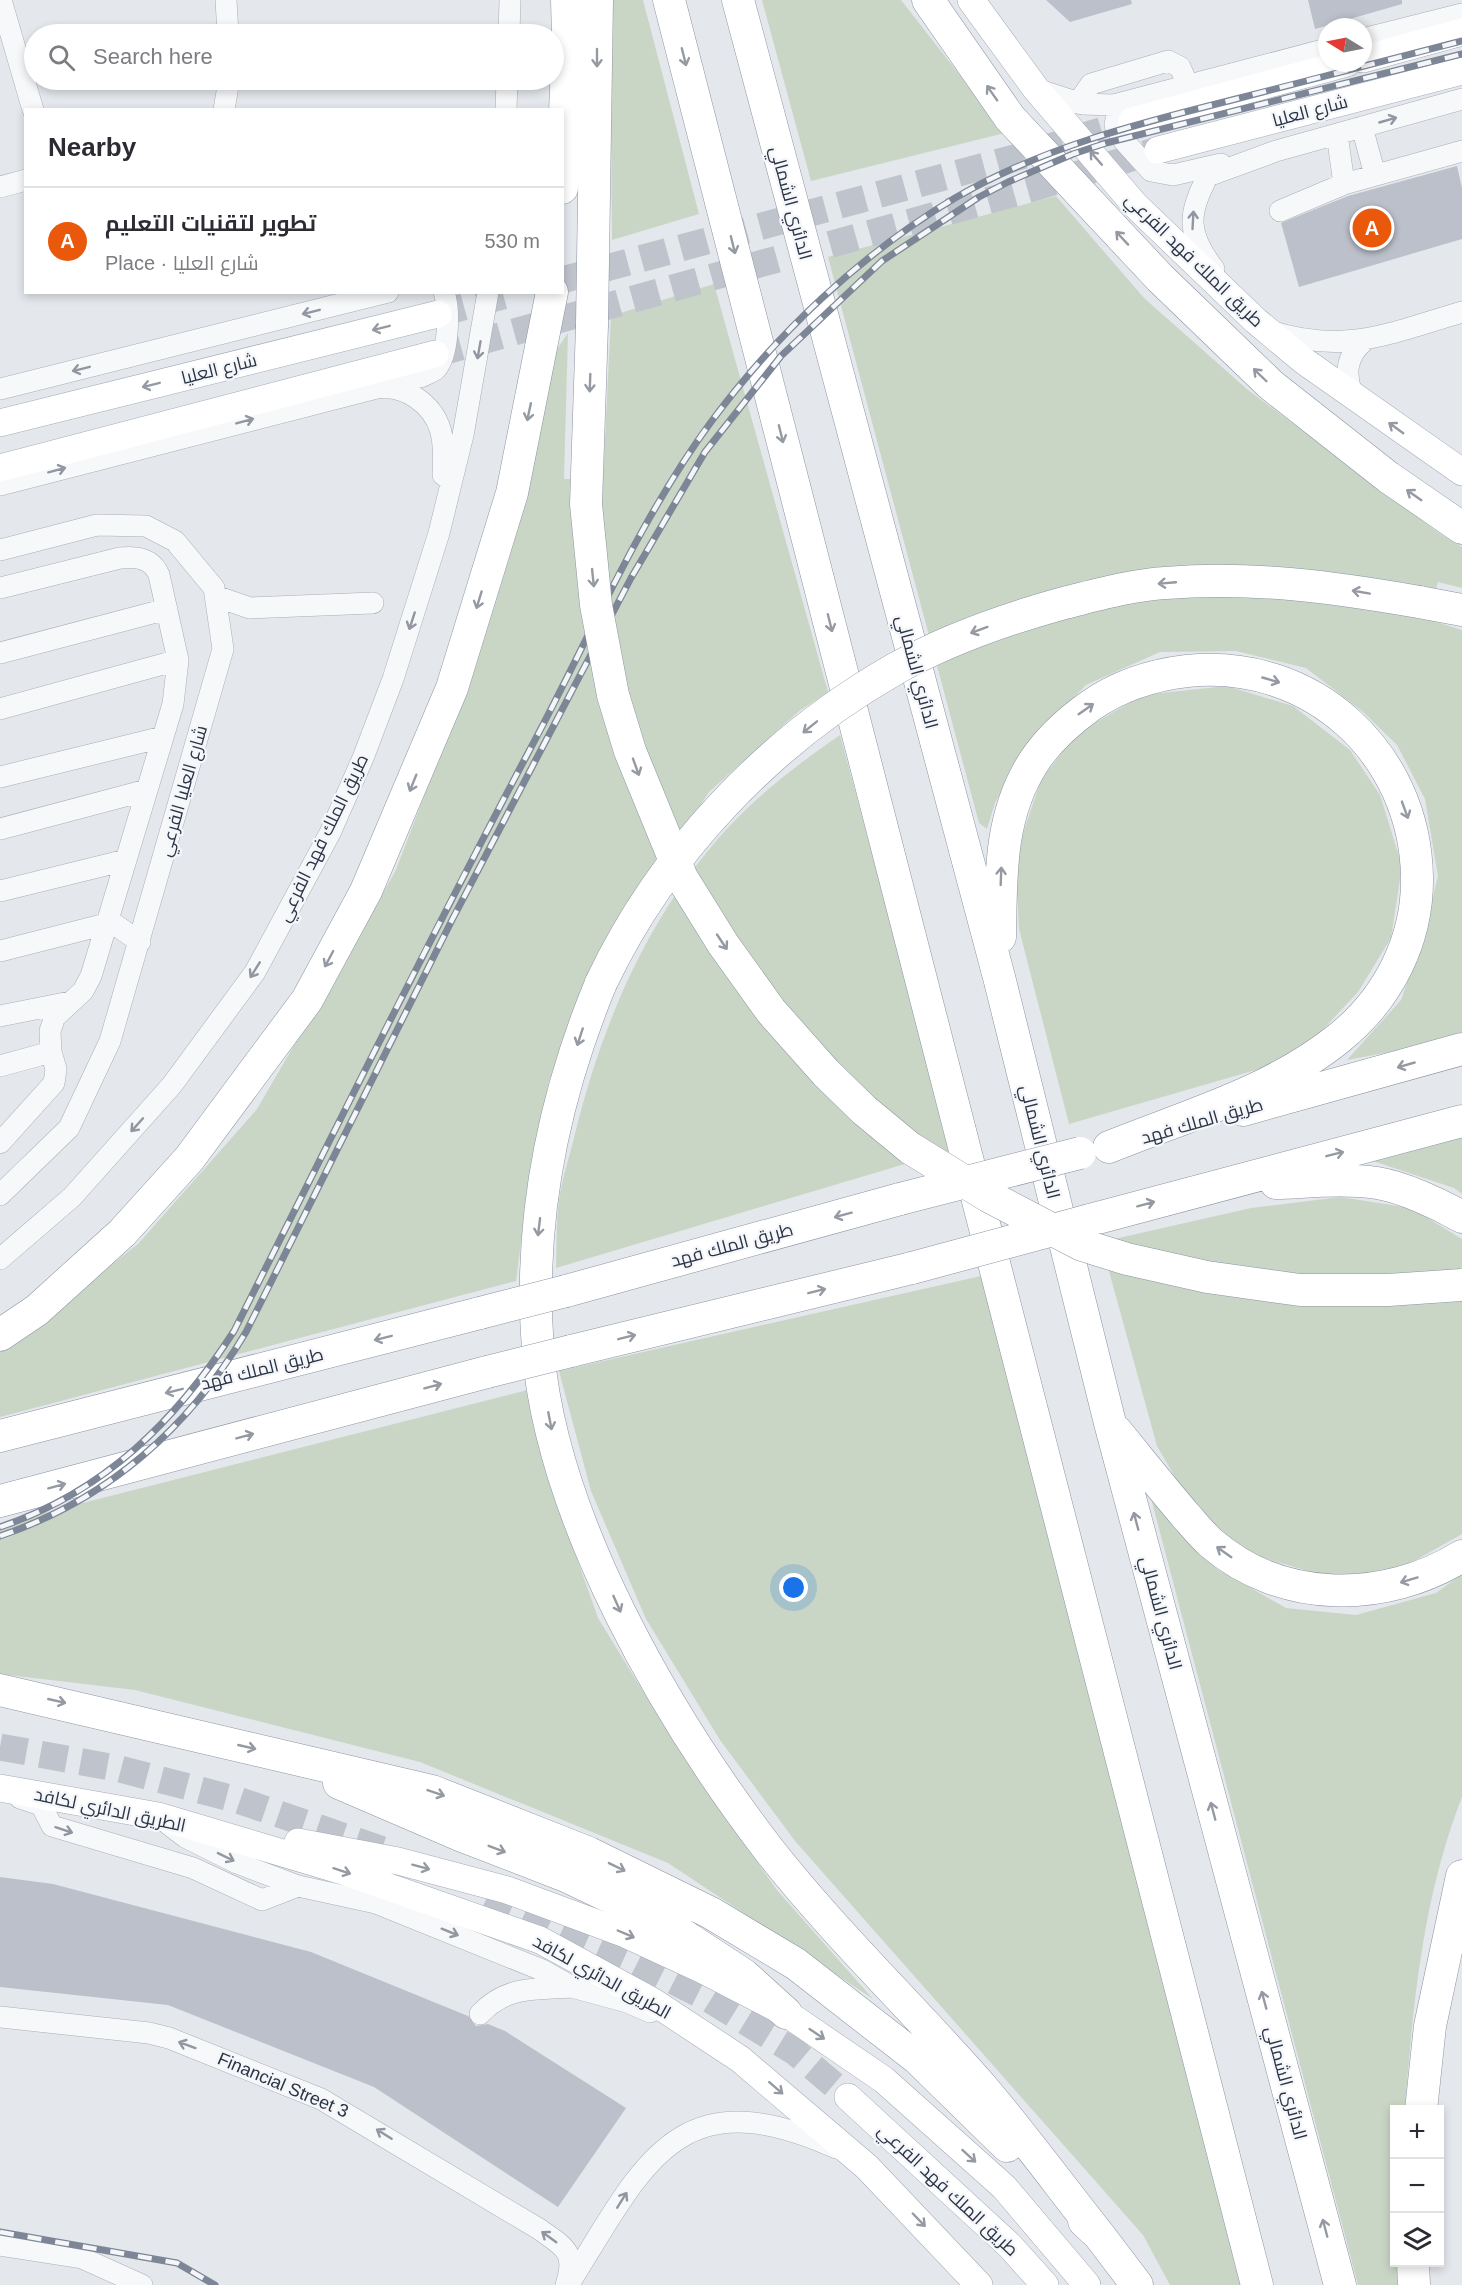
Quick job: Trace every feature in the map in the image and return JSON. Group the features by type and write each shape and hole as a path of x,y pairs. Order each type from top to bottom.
{"highway":[{"path":"564,138 568,37 567,0"},
{"path":"597,0 592,325 586,504 596,605 613,695 630,752 681,878 723,944 771,1011 826,1073 864,1110 910,1148 988,1196 1082,1245 1126,1259 1207,1277 1300,1290 1388,1290 1462,1285"},
{"path":"669,0 1257,2285"},
{"name":"الدائري الشمالي","path":"738,0 999,977 1110,1423 1340,2285"},
{"path":"928,0 1010,118 1160,278 1271,385 1388,477 1462,528"},
{"path":"0,1335 37,1310 122,1233 189,1159 307,1000 366,891 452,688 512,493 552,294"},
{"path":"1137,2285 983,2088 851,1947 769,1850 686,1732 632,1638 586,1538 556,1453 539,1360 534,1287 538,1232 552,1131 582,1031 602,983 623,937 667,871 729,799 775,756 824,716 897,668 963,636 1036,611 1096,595 1163,583 1229,580 1321,585 1462,610"},
{"path":"999,977 1002,857 1006,828 1018,793 1033,762 1054,737 1103,697 1135,681 1181,672 1209,669 1268,678 1301,690 1352,725 1393,778 1408,816 1417,855 1418,896 1413,925 1405,949 1395,973 1381,994 1339,1039 1300,1065 1255,1089 1095,1150"},
{"name":"طريق الملك فهد","path":"0,1436 566,1291 900,1199 1095,1150 1462,1049"},
{"path":"0,1502 487,1372 912,1268 1209,1187 1462,1122"},
{"path":"1209,1187 1328,1181 1378,1183 1440,1204 1462,1217"},
{"path":"1110,1423 1210,1542 1243,1565 1277,1582 1311,1590 1347,1592 1392,1585 1425,1575 1462,1556"},
{"path":"0,1690 432,1791 589,1852 711,1913 796,1964 918,2059 1099,2235"},
{"path":"312,1762 345,1787 566,1876 663,1922 744,1975 786,2013"},
{"path":"1421,2105 1430,2026 1462,1876"},
{"path":"1413,2267 1414,2285"}],"main road":[{"name":"طريق الملك فهد الفرعي","path":"971,0 1036,89 1135,205 1261,325 1304,361 1462,472"},
{"path":"1372,57 1462,32"},
{"name":"شارع العليا","path":"1132,121 1318,71"},
{"name":"شارع العليا","path":"1158,150 1462,71"},
{"name":"شارع العليا","path":"0,423 441,303"},
{"path":"0,468 435,354"},
{"name":"الطريق الدائري لكافد","path":"0,1789 158,1816 343,1871 540,1940 652,2001 740,2059 856,2158 948,2250 979,2285"},
{"path":"158,1816 398,1861 507,1890 623,1932 703,1970 786,2013 884,2080 1004,2187 1087,2285"},
{"name":"طريق الملك فهد الفرعي","path":"848,2097 1010,2246 1045,2285"}],"street":[{"path":"1,0 24,79"},
{"path":"226,0 227,24"},
{"path":"509,24 510,0"},
{"path":"1372,37 1462,14"},
{"path":"1036,89 1078,103 1114,105 1318,51"},
{"path":"1078,103 1090,84 1168,61 1180,67 1188,84"},
{"path":"27,90 32,108"},
{"path":"224,108 227,90"},
{"path":"506,108 507,90"},
{"path":"1146,96 1117,114 1115,125 1124,141 1151,171 1173,175 1276,151 1462,99"},
{"path":"1362,127 1375,175"},
{"path":"1337,134 1344,184"},
{"path":"1276,151 1208,176 1196,197 1191,226 1199,250 1261,325 1311,340 1338,343 1364,341 1462,312"},
{"path":"1280,211 1344,184 1462,151"},
{"path":"0,187 24,181"},
{"path":"0,389 380,294"},
{"name":"طريق الملك فهد الفرعي","path":"0,1259 72,1197 172,1085 255,972 330,833 363,758 393,679 439,533 463,435 488,294"},
{"path":"0,485 357,391 423,376 435,370 441,359 448,322 448,306 441,303"},
{"path":"1353,397 1347,380 1348,361 1364,341"},
{"path":"357,391 393,387 428,406 439,422 445,444 439,533"},
{"name":"شارع العليا الفرعي","path":"0,550 97,525 146,526 175,541 214,588 223,649 111,1041 69,1128 0,1196"},
{"path":"0,588 132,556 154,564 178,660 178,682 163,737 91,976 83,991 55,1017 50,1032 51,1052 56,1069 54,1083 0,1143"},
{"path":"215,596 250,608 373,603"},
{"path":"0,653 167,609"},
{"path":"0,709 178,660"},
{"path":"0,777 163,737"},
{"path":"0,829 147,790"},
{"path":"0,891 126,860"},
{"path":"0,951 106,924 114,924 140,942"},
{"path":"0,1016 71,1002"},
{"path":"0,1066 51,1052"},
{"path":"0,1789 41,1805 52,1826 193,1868 262,1900 298,1886"},
{"path":"158,1816 185,1837 237,1863 298,1886 376,1903 542,1970 572,1987 627,2002 740,2059"},
{"path":"480,2014 492,2002 516,1991 572,1987"},
{"name":"Financial Street 3","path":"0,2017 149,2033 169,2038 321,2099 519,2217 566,2248 570,2255 571,2270 568,2285"},
{"path":"568,2285 631,2184 672,2142 694,2130 720,2122 770,2123 812,2137 856,2158"},
{"path":"0,2245 82,2258 142,2285"}],"green space":[{"path":"610,0 643,0 699,214 612,240"},
{"path":"762,0 901,0 1005,133 811,181"},
{"path":"1056,196 1144,298 1248,390 1439,533 1462,547 1462,588 1438,582 1427,619 1462,630 1462,1033 1401,1050 1347,1060 1401,1000 1421,943 1438,876 1425,799 1397,745 1362,711 1306,668 1236,651 1160,652 1086,685 1027,745 995,803 987,829 979,823 828,257"},
{"path":"714,284 828,692 799,711 709,792 587,980 549,1081 530,1174 516,1281 0,1417 0,1352 138,1244 257,1109 395,872 473,669 557,349 568,333 564,479 603,479 611,316"},
{"path":"1227,686 1293,706 1350,750 1380,795 1402,866 1391,938 1358,992 1315,1038 1266,1067 1069,1124 1019,929 1015,857 1041,780 1075,735 1142,695"},
{"path":"840,735 952,1150 556,1268 560,1192 585,1096 613,1014 650,936 697,864 725,831 780,780"},
{"path":"1462,1136 1462,1194 1454,1188 1370,1160"},
{"path":"1340,1197 1411,1208 1462,1239 1462,1534 1400,1569 1339,1580 1253,1555 1197,1515 1157,1446 1101,1242 1251,1208"},
{"path":"981,1276 1248,2285 1170,2285 1143,2235 795,1841 720,1740 646,1619 591,1491 559,1371"},
{"path":"528,1390 547,1474 598,1618 671,1737 776,1889 873,1999 668,1863 420,1762 135,1690 0,1674 0,1524"},
{"path":"1147,1483 1217,1569 1286,1608 1356,1615 1436,1593 1462,1574 1462,1797 1438,1873 1429,1912 1416,1990 1405,2105 1390,2105 1390,2267 1398,2267 1398,2285 1358,2285"}],"building":[{"path":"1046,0 1131,0 1132,4 1070,22"},
{"path":"1308,0 1402,0 1402,4 1353,18 1318,18 1318,28 1315,29"},
{"path":"1457,166 1462,188 1462,239 1299,287 1281,223 1348,196"},
{"path":"0,1877 53,1884 311,1952 468,2016 476,2026 488,2024 505,2031 626,2108 558,2207 374,2087 168,2005 0,1987"}],"tunnel":[{"path":"564,279 1018,157 1132,121"},
{"path":"435,354 1030,189 1158,150"},
{"path":"438,314 510,294"},
{"path":"0,1747 116,1768 238,1800 383,1850"},
{"path":"488,1895 626,1957 709,1999 795,2052 848,2097"}],"railway":[{"path":"0,1527 38,1512 72,1494 134,1450 188,1395 234,1331 415,970 613,585 659,501 684,461 736,389 792,327 822,298 886,244 955,198 1021,165 1125,128 1462,41"},
{"path":"0,1536 39,1521 110,1481 171,1429 199,1399 223,1367 246,1332 453,918 631,578 705,452 781,356 882,261 979,197 1008,182 1073,154 1106,143 1462,54"},
{"path":"0,2232 177,2263 215,2285"}],"place":[{"name":"تطوير لتقنيات التعليم","path":"1372,228"}]}
